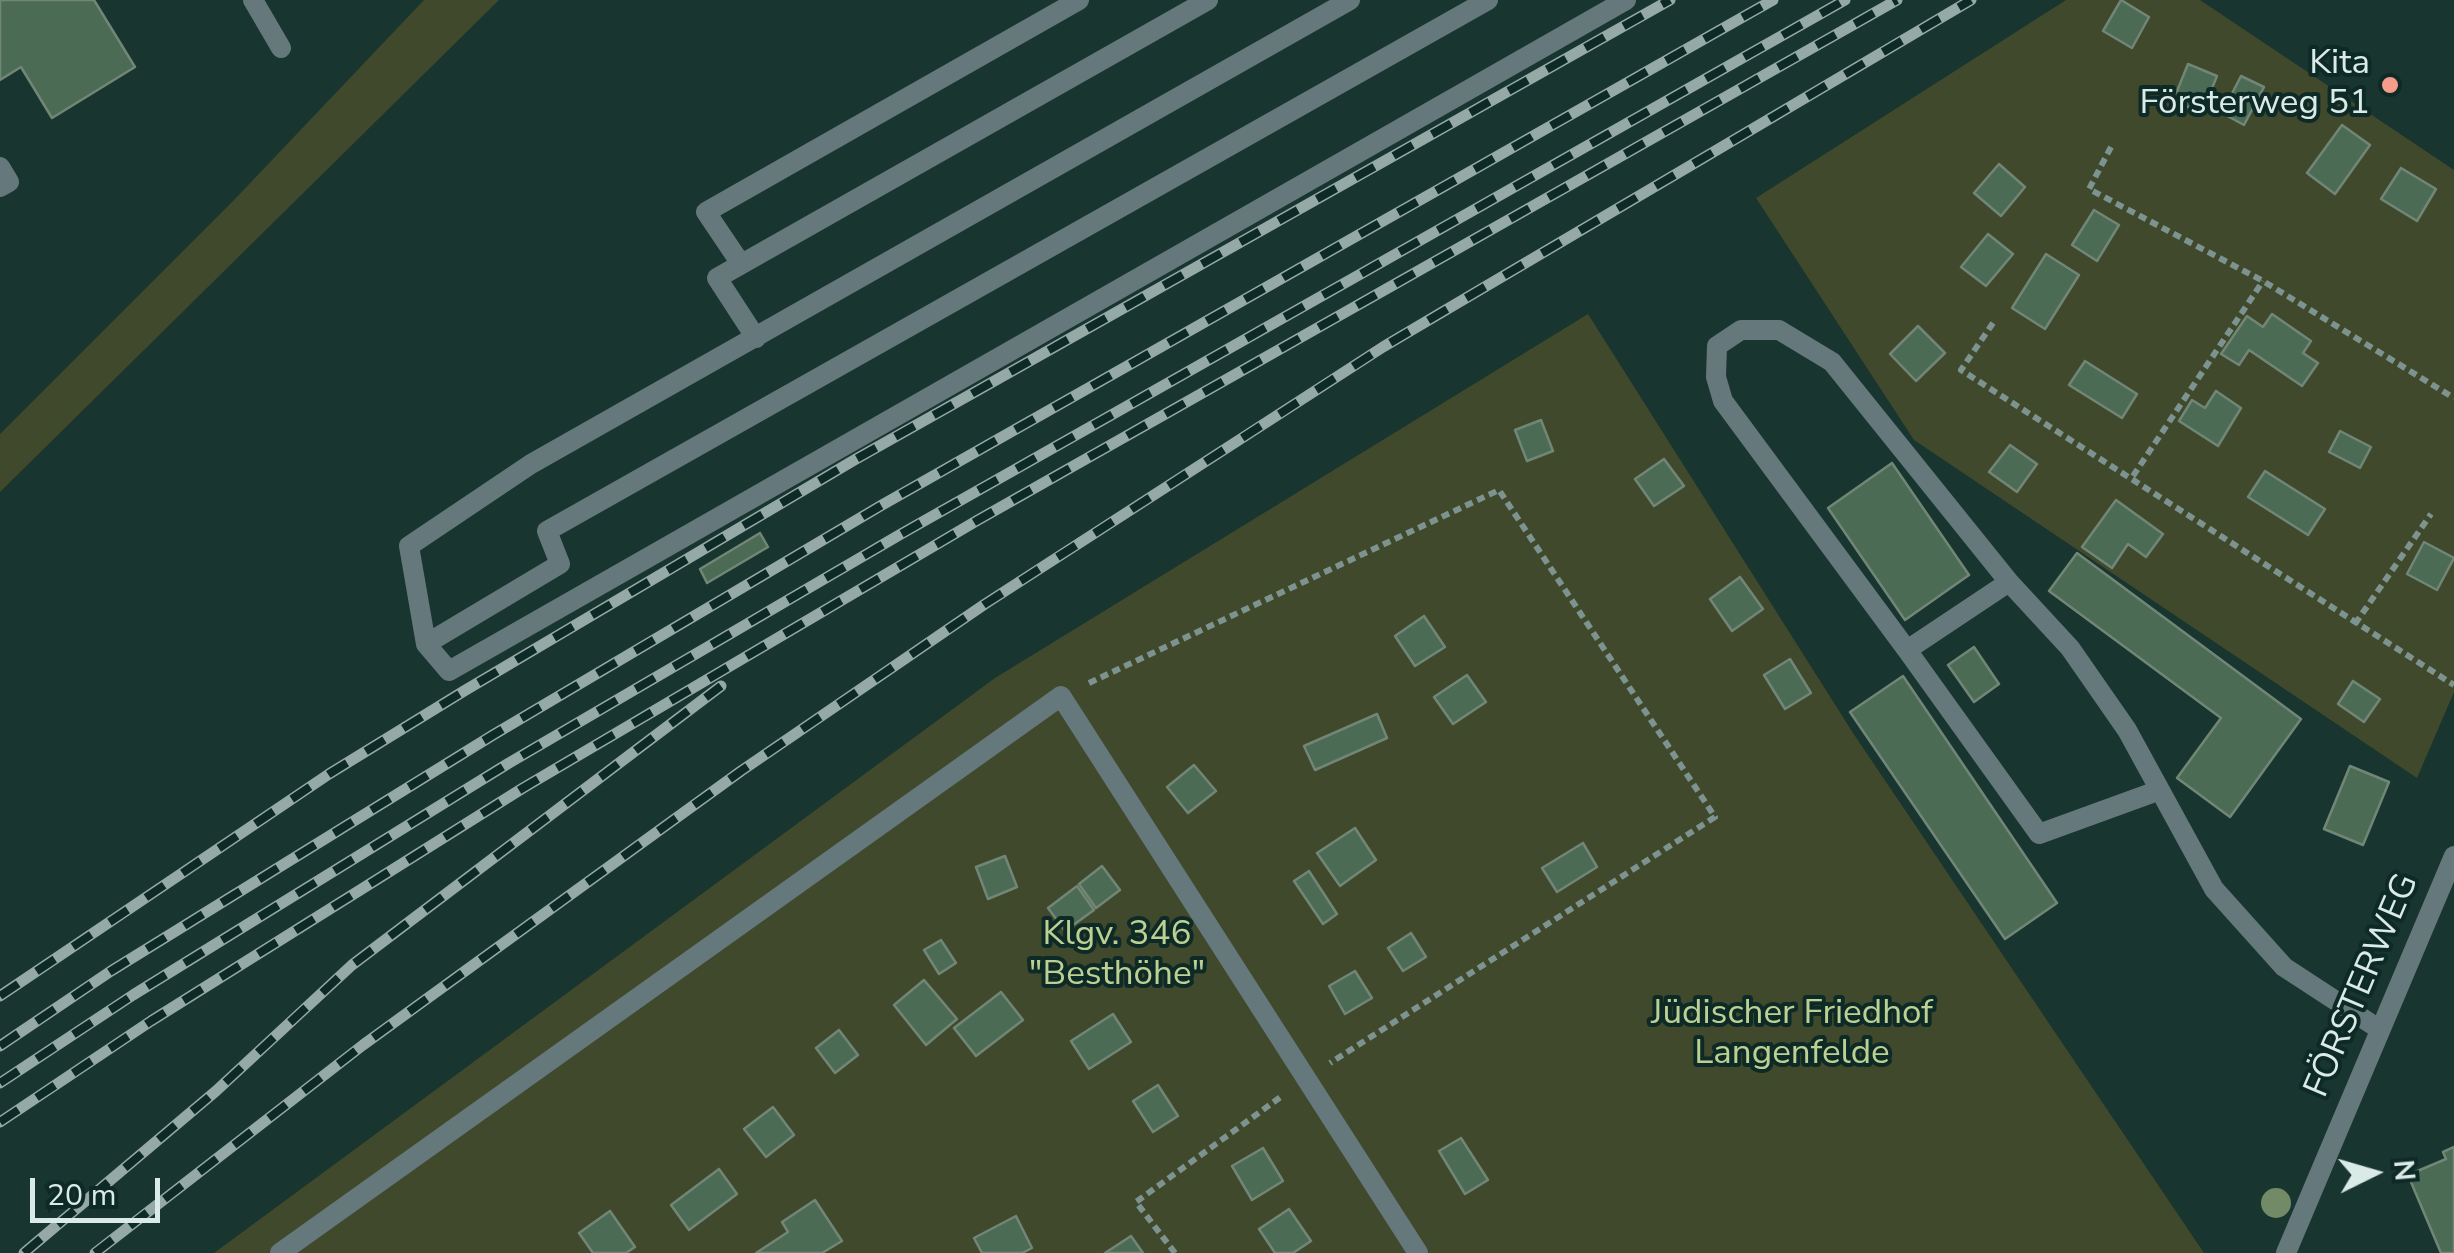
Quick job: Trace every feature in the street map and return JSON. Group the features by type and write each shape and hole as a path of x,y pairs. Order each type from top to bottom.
{"street":[{"path":"253,0 280,48"},
{"path":"742,264 706,212 1079,0"},
{"path":"756,338 717,278 1208,0"},
{"path":"1350,0 531,464 409,546 426,644 449,670 1626,0"},
{"path":"426,644 560,564 547,531 1488,0"},
{"path":"0,167 8,182 0,187"},
{"path":"2160,790 2038,834 1724,400 1716,377 1717,346 1741,330 1779,330 1832,362 2009,582 2070,648 2127,730 2160,790 2214,890 2284,967 2380,1029"},
{"path":"1907,650 2009,582"},
{"path":"280,1253 1061,696 1418,1253"},
{"name":"FÖRSTERWEG","path":"2286,1253 2453,864"}],"path":[{"path":"2111,146 2089,189 2263,281 2454,398"},
{"path":"2134,476 2263,281"},
{"path":"1993,323 1962,370 2134,476 2355,624 2454,684"},
{"path":"1061,696 1499,490 1716,817 1304,1080 1136,1202 1175,1253"},
{"path":"2355,624 2432,514"}],"green space":[{"path":"424,0 499,0 0,492 0,434 235,199"},
{"path":"2066,0 2200,0 2454,170 2454,692 2417,778 1914,440 1756,198"},
{"name":"Klgv. 346 \"Besthöhe\"","path":"1588,314 1853,733 2204,1253 214,1253 995,678"}],"building":[{"path":"0,0 94,0 135,67 52,118 21,67 0,80"},
{"path":"2121,0 2149,17 2132,48 2103,31"},
{"path":"2188,64 2217,76 2202,113 2173,101"},
{"path":"2241,76 2264,87 2244,125 2222,113"},
{"path":"2342,125 2370,145 2335,194 2307,173"},
{"path":"1999,164 2025,187 2001,216 1974,193"},
{"path":"2401,168 2436,189 2417,221 2381,199"},
{"path":"2094,210 2119,225 2097,261 2072,245"},
{"path":"1988,234 2013,254 1986,286 1961,267"},
{"path":"2046,254 2079,275 2045,329 2012,308"},
{"path":"2272,314 2311,341 2303,353 2318,363 2302,386 2249,350 2239,365 2221,354 2247,316 2263,327"},
{"path":"1918,326 1945,353 1916,381 1890,354"},
{"path":"2085,361 2137,394 2122,418 2069,385"},
{"path":"2216,391 2241,408 2218,446 2179,421 2192,400 2205,408"},
{"path":"1541,420 1553,451 1527,461 1515,430"},
{"path":"2340,431 2371,447 2360,468 2329,452"},
{"path":"2010,445 2037,464 2017,492 1989,472"},
{"path":"1664,459 1684,486 1654,506 1635,479"},
{"path":"1892,463 1969,575 1905,620 1828,508"},
{"path":"2265,471 2325,509 2308,535 2248,497"},
{"path":"2116,500 2163,534 2146,557 2128,544 2112,568 2082,547"},
{"path":"760,533 768,547 707,583 700,569"},
{"path":"2424,542 2454,558 2437,590 2407,574"},
{"path":"2077,553 2301,719 2230,817 2177,778 2221,718 2049,591"},
{"path":"1740,577 1763,609 1732,631 1710,599"},
{"path":"1424,616 1445,647 1415,666 1395,636"},
{"path":"1974,647 1999,684 1974,702 1948,665"},
{"path":"1790,659 1811,693 1785,709 1764,675"},
{"path":"1467,675 1486,702 1453,724 1434,697"},
{"path":"1903,676 2057,903 2005,939 1850,712"},
{"path":"2353,681 2380,699 2364,722 2338,704"},
{"path":"1377,714 1387,738 1315,770 1304,746"},
{"path":"1194,765 1216,791 1188,813 1167,787"},
{"path":"2350,766 2389,782 2363,845 2324,829"},
{"path":"1355,828 1376,860 1340,886 1317,853"},
{"path":"1583,843 1597,867 1557,892 1542,868"},
{"path":"1005,856 1017,887 988,899 976,867"},
{"path":"1102,866 1120,890 1096,908 1079,884"},
{"path":"1309,871 1337,914 1323,924 1294,881"},
{"path":"1077,886 1094,910 1065,931 1048,908"},
{"path":"1411,933 1426,957 1403,971 1388,948"},
{"path":"941,940 956,963 939,974 924,950"},
{"path":"1355,971 1372,998 1345,1014 1329,986"},
{"path":"924,980 957,1019 926,1045 894,1005"},
{"path":"1001,992 1023,1020 976,1056 954,1028"},
{"path":"1113,1014 1131,1042 1089,1069 1071,1041"},
{"path":"839,1030 858,1055 835,1073 816,1048"},
{"path":"1158,1085 1178,1116 1153,1132 1133,1101"},
{"path":"773,1107 794,1135 766,1157 744,1129"},
{"path":"1461,1138 1488,1180 1465,1194 1439,1151"},
{"path":"2454,1147 2454,1253 2441,1253 2408,1175 2446,1159 2443,1152"},
{"path":"1263,1148 1283,1181 1252,1200 1232,1166"},
{"path":"719,1169 737,1194 689,1230 671,1205"},
{"path":"815,1200 842,1241 822,1253 756,1253 788,1232 782,1222"},
{"path":"1289,1209 1311,1241 1293,1253 1275,1253 1259,1229"},
{"path":"610,1211 635,1247 626,1253 593,1253 579,1233"},
{"path":"1016,1216 1032,1248 1022,1253 982,1253 974,1238"},
{"path":"1131,1236 1143,1253 1105,1253"}],"railway":[{"path":"0,996 329,774 464,691 856,459 1670,0"},
{"path":"0,1046 111,971 493,735 882,505 1773,0"},
{"path":"0,1083 133,995 509,763 901,534 1845,0"},
{"path":"0,1122 151,1021 523,788 978,520 1897,0"},
{"path":"95,1253 363,1045 741,771 985,604 1383,347 1971,0"},
{"path":"24,1253 216,1091 352,965 721,686"}],"place":[{"name":"Kita Försterweg 51","path":"2390,85"}],"park label":[{"name":"Jüdischer Friedhof Langenfelde","path":"1792,1035"}]}
